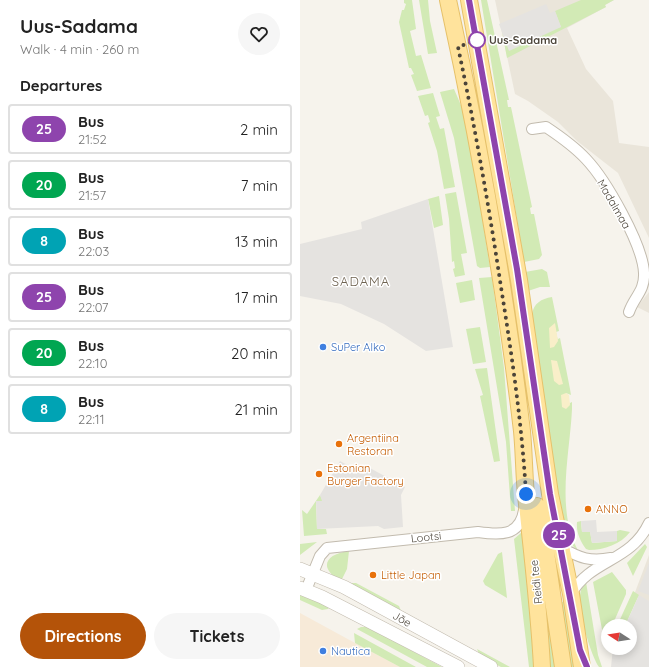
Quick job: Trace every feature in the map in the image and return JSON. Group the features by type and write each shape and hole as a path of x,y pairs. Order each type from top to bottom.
{"main road":[{"name":"Reidi tee","path":"448,0 484,180 522,432 526,494 538,594 542,667"},
{"path":"469,0 517,269 539,428 550,494 562,548 582,667"},
{"path":"522,432 545,546 563,667"}],"street":[{"name":"Madalmaa","path":"532,129 546,127 568,141 588,161 612,197 637,246 644,273 641,292 632,302 629,312"},
{"name":"Lootsi","path":"303,589 306,571 327,548 478,532 496,535 510,532 517,528 523,518 526,494"},
{"path":"570,594 577,583 587,574 633,546 641,538 649,523"},
{"path":"562,548 584,559 596,560 617,557"},
{"name":"Jõe","path":"306,571 344,587 491,667"},
{"name":"Jõe","path":"303,589 458,667"}],"shaded area":[{"path":"495,0 614,0 605,5 606,7 567,28 586,69 613,101 619,143 649,147 649,238 618,173 577,141 558,122 528,101 515,94"},
{"path":"546,4 550,13 555,11 561,27 509,51 499,24"},
{"path":"428,199 453,347 426,351 384,324 341,304 300,296 300,244 362,229 361,222"},
{"path":"649,292 649,313 637,307"},
{"path":"340,461 364,474 368,467 405,487 401,495 403,527 384,529 378,526 317,529 316,501 322,501 320,495"},
{"path":"596,520 597,532 617,531 617,541 592,543 590,532 582,532 581,521"},
{"path":"649,555 649,602 634,595"},
{"path":"649,563 649,595 638,591"},
{"path":"639,595 649,601 649,667 611,667 612,655 637,655 637,619 628,619"},
{"path":"300,613 355,643 400,667 300,667"}],"green space":[{"path":"404,0 412,0 416,29 410,31 416,56 421,55 431,88 417,91 411,75 414,74 411,68 409,68 399,22 402,10 404,10 406,4 404,3"},
{"path":"419,0 428,0 430,21 437,53 428,54"},
{"path":"481,0 487,0 509,100 507,100 508,107 511,107 532,207 530,208 531,214 534,214 542,255 539,259 524,262"},
{"path":"581,0 614,0 605,5 606,7 507,58 502,32 505,43 561,27 555,11"},
{"path":"454,89 463,110 471,147 490,267 480,268 477,266 454,138 440,92"},
{"path":"433,93 440,116 436,117 440,129 444,128 455,187 444,189 437,151 428,123 430,122 428,115 425,116 418,96"},
{"path":"456,192 467,253 461,254 465,275 455,277 445,194"},
{"path":"439,196 443,225 434,228 428,199"},
{"path":"542,269 547,272 550,287 540,287 528,291 525,272"},
{"path":"492,277 504,368 515,511 511,511 506,442 479,278"},
{"path":"472,280 475,300 460,303 456,283"},
{"path":"552,297 559,331 556,332 558,341 560,338 571,395 566,393 570,405 572,402 567,463 566,501 572,536 579,552 569,542 556,483 532,314 536,304"},
{"path":"480,327 486,362 473,364 466,329"},
{"path":"487,368 500,461 494,462 480,396 483,395 475,369"},
{"path":"320,495 323,501 316,501 317,529 326,529 327,534 304,536 302,510 307,514"},
{"path":"581,521 582,532 590,531 592,543 617,541 617,531 620,530 630,532 622,540 612,546 589,550 586,549 580,540 578,533 577,522"},
{"path":"522,532 530,602 534,667 529,667 514,539"},
{"path":"317,542 300,555 300,544"},
{"path":"645,544 647,547 633,576 627,563"},
{"path":"349,551 347,569 341,581 329,571 327,562 334,555"},
{"path":"502,552 507,598 485,585 483,581 498,554"},
{"path":"612,572 626,590 626,594 615,619 601,619 601,624 593,582"},
{"path":"586,582 598,655 602,667 599,667 595,661 582,618 580,597 581,590"},
{"path":"351,583 356,583 399,606 401,611 349,585"},
{"path":"633,591 639,595 628,619 620,619"},
{"path":"300,592 330,606 328,609 322,610 300,600"},
{"path":"562,602 565,602 575,667 570,667"},
{"path":"361,627 368,627 442,667 427,667 357,629"},
{"path":"551,632 555,667 550,667 547,633"},
{"path":"354,633 416,667 400,667 355,643"},
{"path":"477,649 510,667 501,667 480,656"}],"sand":[{"path":"555,323 558,341 554,347 550,348 549,328"},
{"path":"551,360 557,361 563,384 559,385 554,381"},
{"path":"566,393 569,395 570,405 566,409 562,407 561,395"}],"bus line":[{"name":"25","path":"469,0 496,144 517,269 539,428 550,494 562,548 580,650 587,667"}],"place":[{"name":"Uus-Sadama","path":"477,40"},
{"name":"SuPer Alko","path":"323,347"},
{"name":"Argentiina Restoran","path":"339,444"},
{"name":"Estonian Burger Factory","path":"319,474"},
{"name":"ANNO","path":"588,509"},
{"name":"Little Japan","path":"373,575"},
{"name":"Nautica","path":"323,651"}],"district":[{"name":"SADAMA","path":"361,281"}],"route":[{"path":"477,40 458,47 471,107 484,180 512,357 522,432 526,494"}]}
